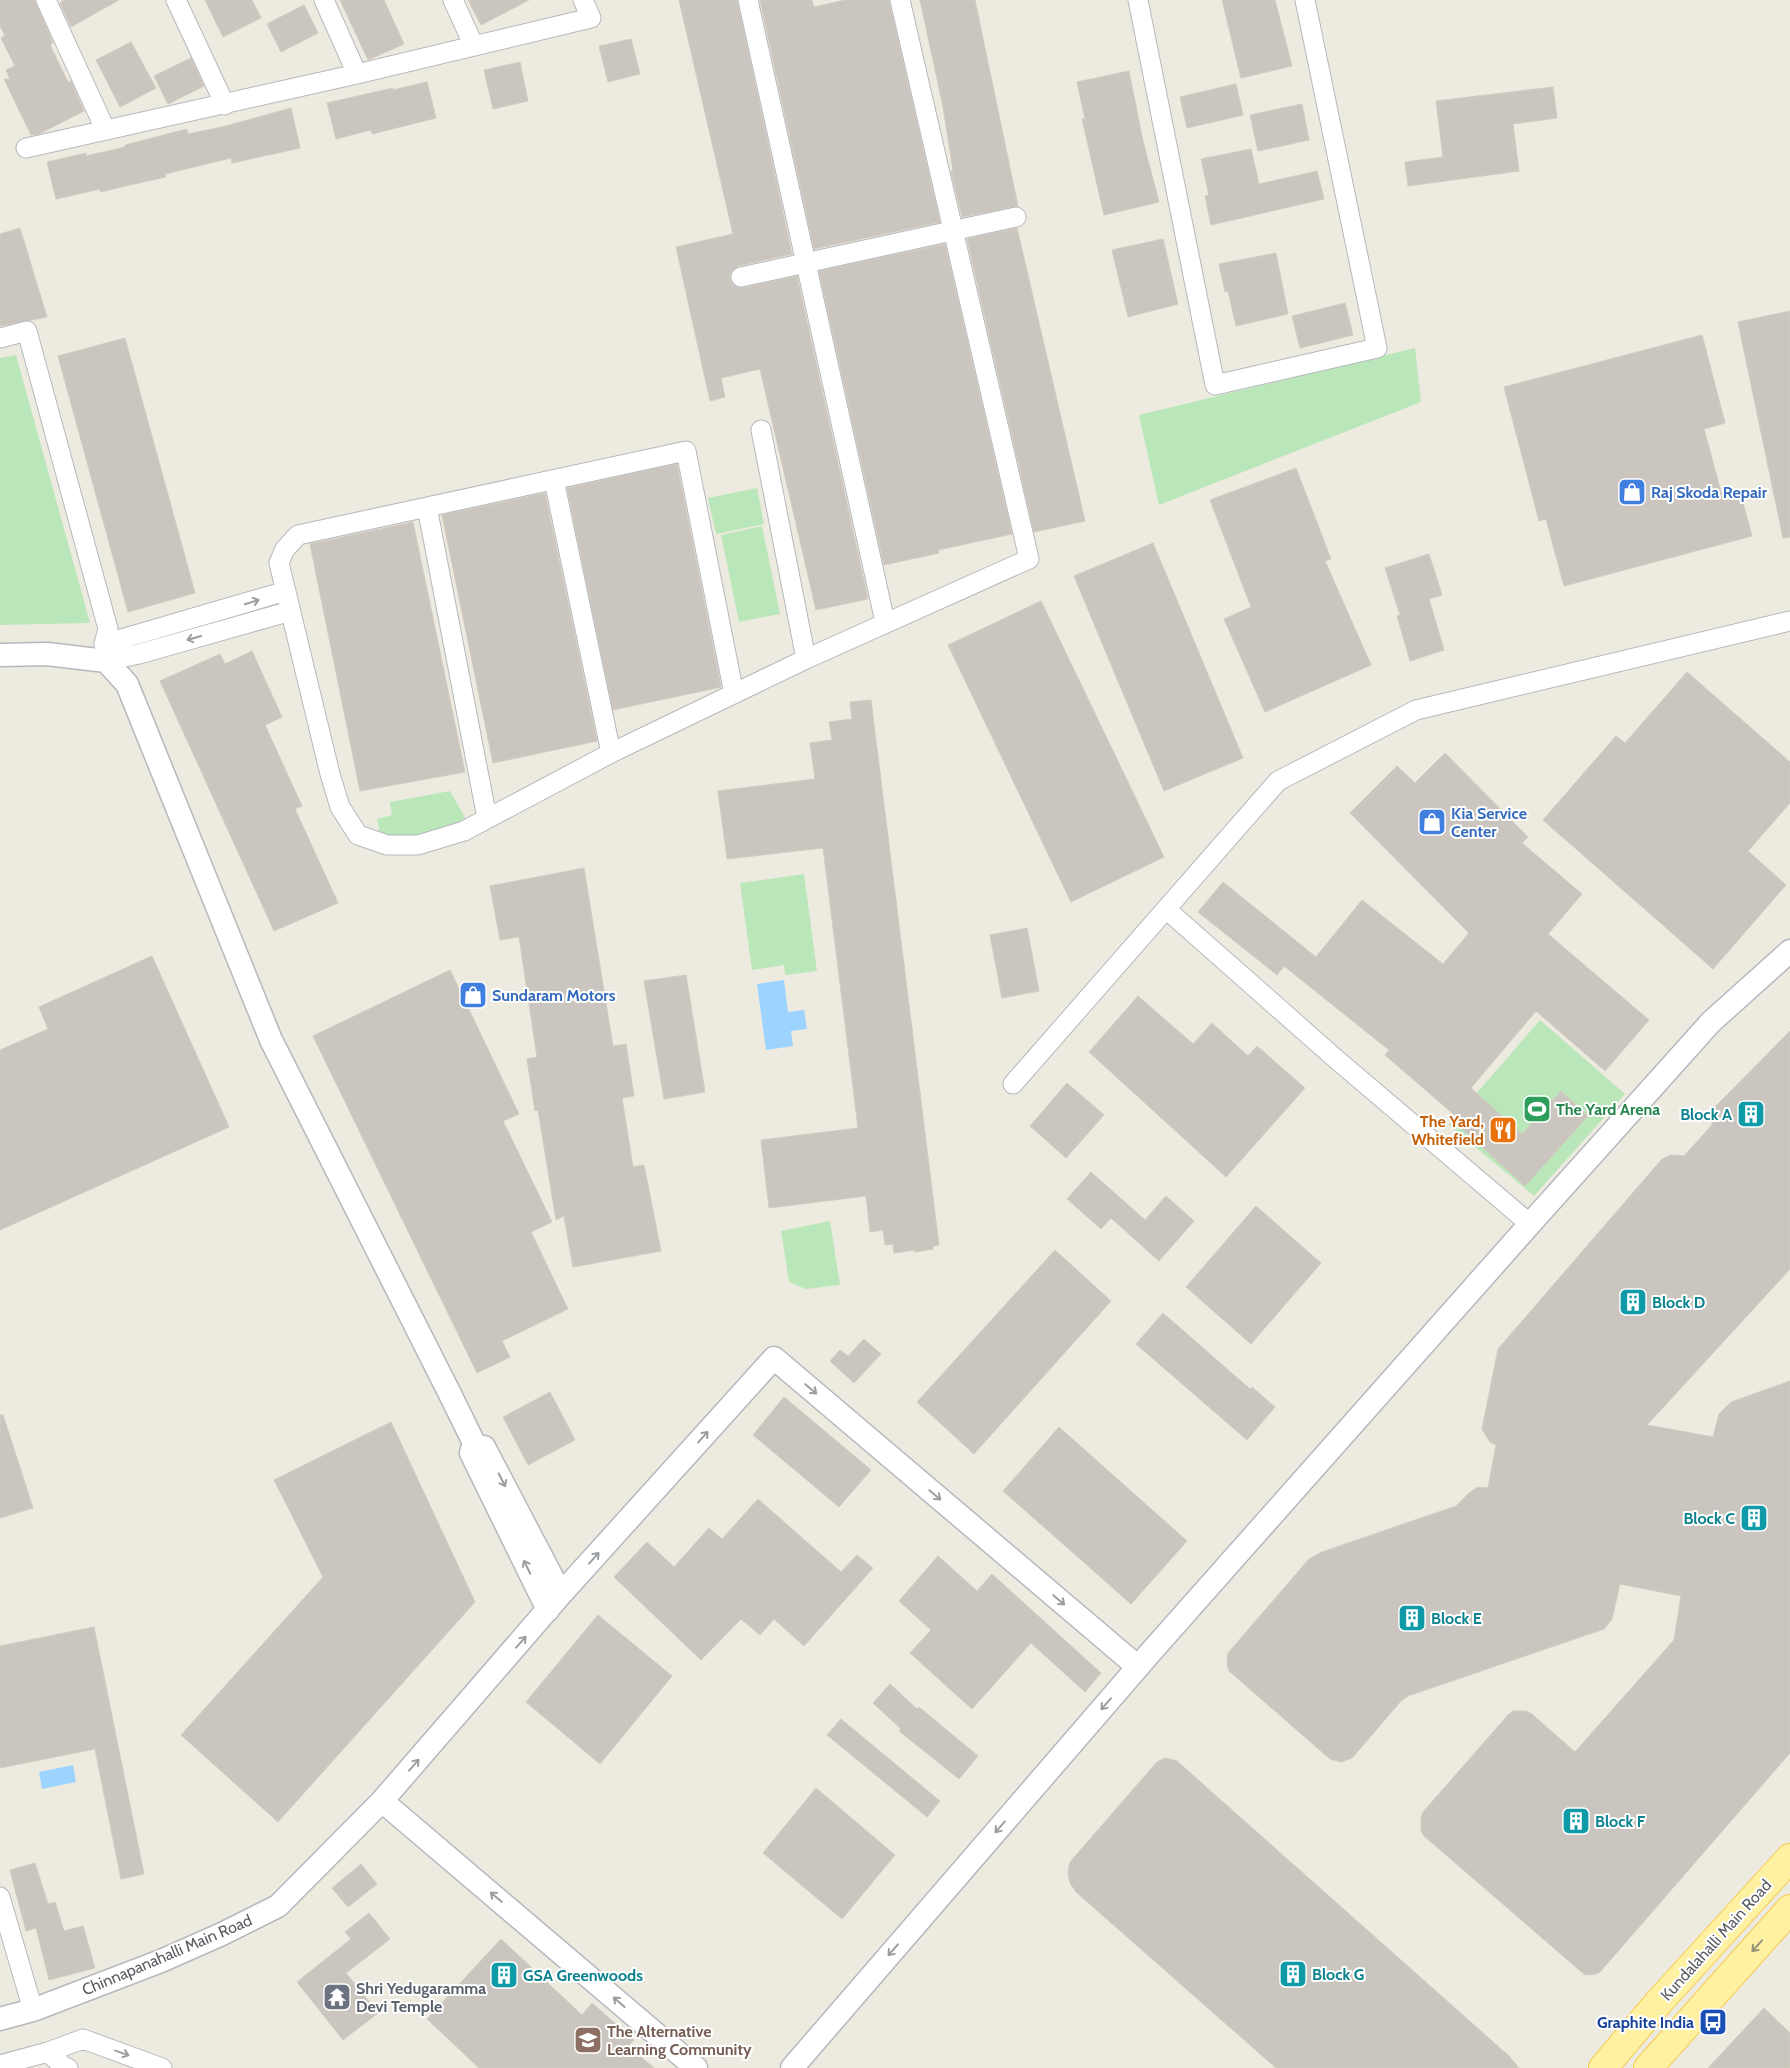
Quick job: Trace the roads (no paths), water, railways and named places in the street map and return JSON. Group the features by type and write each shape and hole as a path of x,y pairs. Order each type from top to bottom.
{"main road":[{"name":"Kundalahalli Main Road","path":"1602,2068 1658,2003 1790,1858"},
{"path":"1648,2068 1790,1909"}],"street":[{"path":"46,0 106,130"},
{"path":"176,0 224,105"},
{"path":"324,0 357,74"},
{"path":"454,0 474,46"},
{"path":"26,148 224,105 591,18 583,0"},
{"path":"748,0 885,622"},
{"path":"734,694 686,451 298,535 285,549 279,563 340,807 358,835 387,845 418,845 464,830 611,753 734,694 806,659 1029,559 900,0"},
{"path":"1138,0 1215,385 1377,348 1305,0"},
{"path":"741,277 1016,217"},
{"path":"0,338 27,331 108,629 105,652 127,684 272,1040 474,1443 471,1453 555,1602"},
{"path":"761,430 806,659"},
{"path":"554,480 611,753"},
{"path":"427,507 487,818"},
{"path":"220,621 286,591"},
{"path":"0,654 105,652 220,621 291,611"},
{"path":"1013,1084 1278,781 1416,710 1790,621"},
{"path":"1166,910 1336,1059 1530,1224"},
{"path":"792,2068 1138,1667 1530,1224 1711,1022 1790,951"},
{"name":"Chinnapanahalli Main Road","path":"0,2019 33,2010 192,1948 278,1906 382,1801 555,1602 774,1358 1138,1667"},
{"path":"382,1801 696,2068"},
{"path":"0,1897 6,1938 33,2010"},
{"path":"0,2065 48,2052 83,2039 162,2068"},
{"path":"48,2052 63,2066 68,2068"}],"water":[{"path":"784,980 788,1012 804,1010 807,1029 791,1031 793,1046 766,1050 757,984"},
{"path":"73,1765 76,1782 42,1789 39,1772"}],"place":[{"name":"Raj Skoda Repair","path":"1632,492"},
{"name":"Kia Service Center","path":"1432,822"},
{"name":"Sundaram Motors","path":"473,995"},
{"name":"The Yard Arena","path":"1537,1109"},
{"name":"Block A","path":"1751,1114"},
{"name":"The Yard, Whitefield","path":"1503,1130"},
{"name":"Block D","path":"1633,1302"},
{"name":"Block C","path":"1754,1518"},
{"name":"Block E","path":"1412,1618"},
{"name":"Block F","path":"1576,1821"},
{"name":"Block G","path":"1293,1974"},
{"name":"GSA Greenwoods","path":"504,1975"},
{"name":"Shri Yedugaramma Devi Temple","path":"337,1997"},
{"name":"Graphite India","path":"1713,2022"},
{"name":"The Alternative Learning Community","path":"588,2040"}]}
